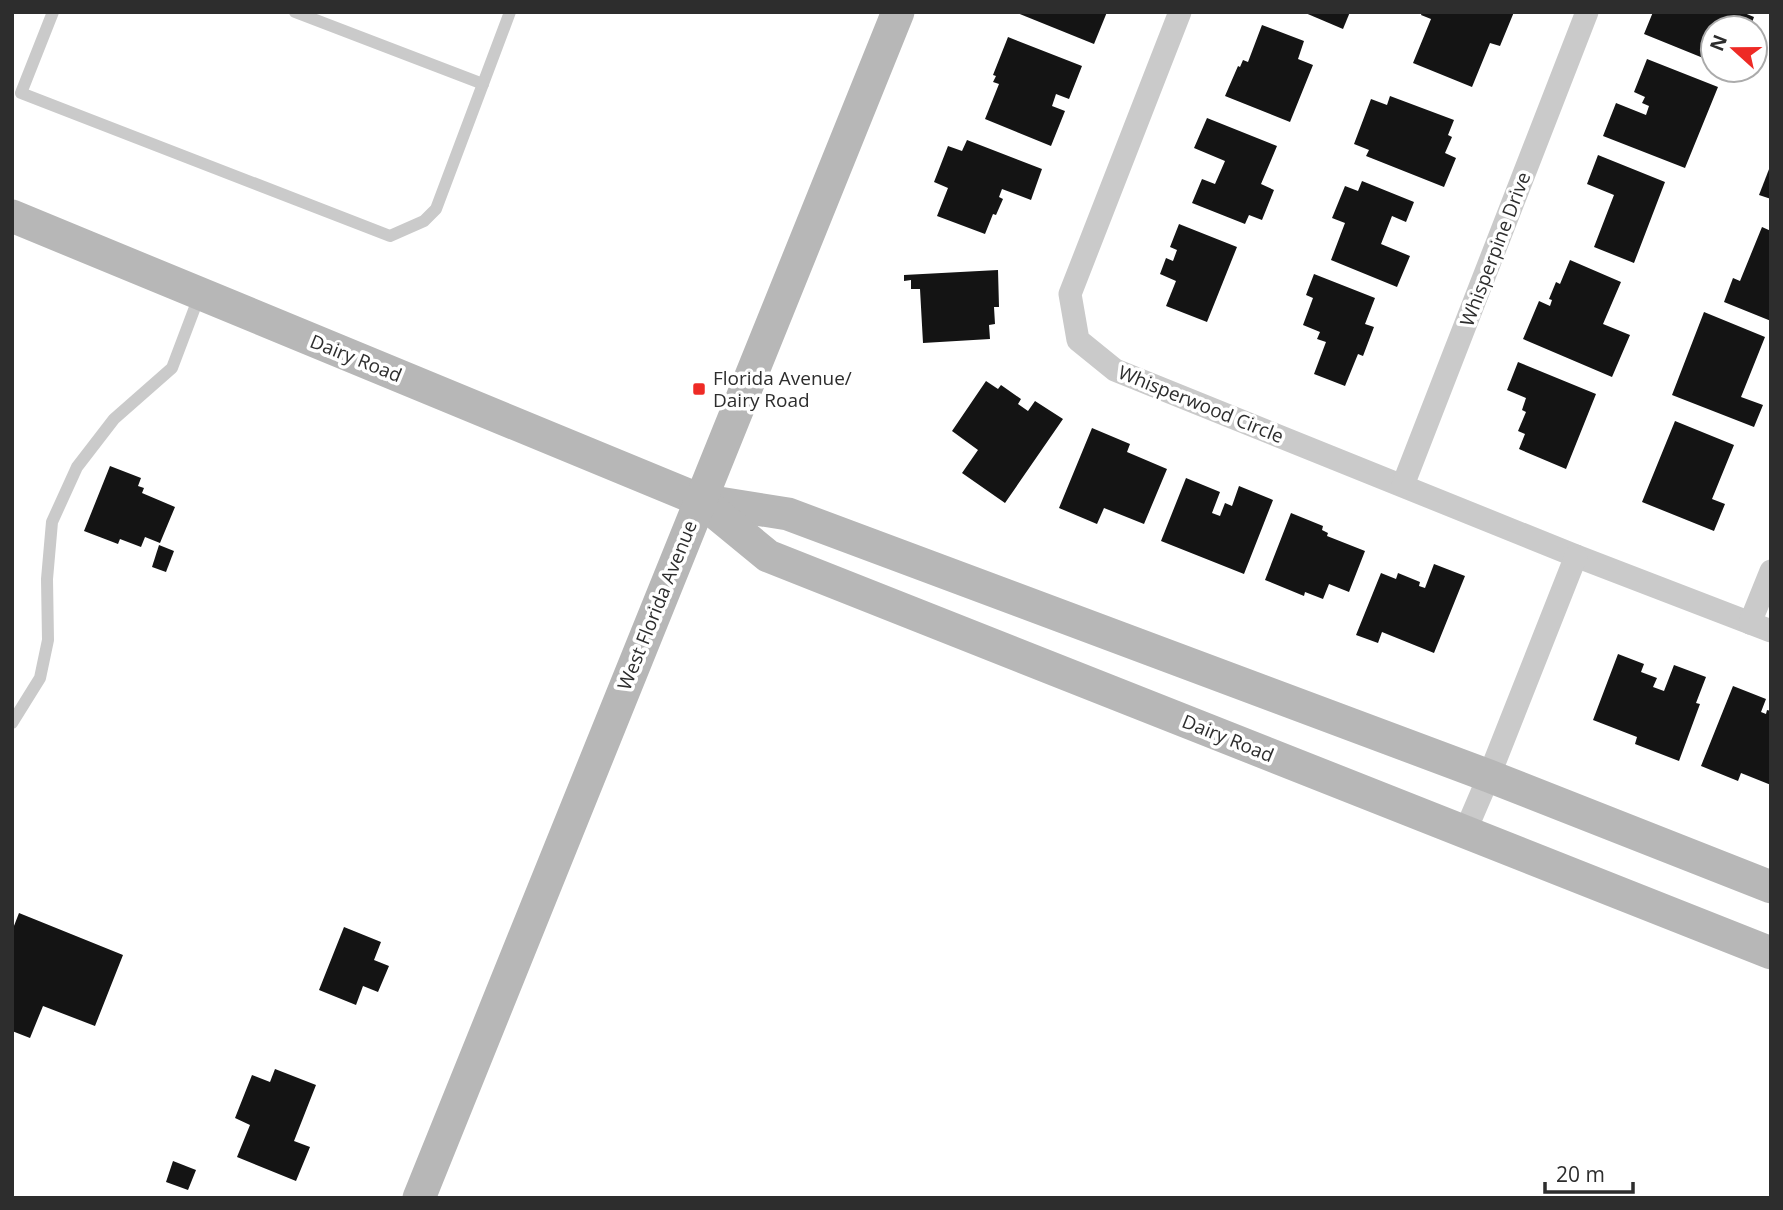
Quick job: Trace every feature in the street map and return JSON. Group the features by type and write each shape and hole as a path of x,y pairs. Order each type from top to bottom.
{"street":[{"name":"West Florida Avenue","path":"419,1198 898,12"},
{"name":"Whisperwood Circle","path":"1180,12 1070,294 1078,340 1115,370 1576,556 1761,627"},
{"name":"Whisperpine Drive","path":"1403,485 1587,12"},
{"name":"Dairy Road","path":"12,216 699,500 788,514 1489,776 1771,887"},
{"name":"Dairy Road","path":"699,500 768,556 1771,953"},
{"path":"1465,832 1576,556"},
{"path":"1761,627 1771,571"}],"lane":[{"path":"52,12 22,93 390,236 424,221 436,209 510,12"},
{"path":"295,12 483,84"},
{"path":"12,723 40,678 48,640 47,579 52,522 76,467 114,419 172,368 200,294"}],"building":[{"path":"1015,12 1107,12 1094,44"},
{"path":"1303,12 1350,12 1343,29"},
{"path":"1422,12 1514,12 1500,46 1490,43 1472,87 1413,63 1431,19 1421,15"},
{"path":"1653,12 1747,14 1699,14 1699,56 1644,34"},
{"path":"1262,25 1304,41 1298,59 1313,65 1290,122 1225,96 1238,66 1240,67 1243,60 1248,62"},
{"path":"1008,37 1082,66 1069,99 1056,94 1052,106 1065,111 1051,146 985,119 999,84 993,82 996,76 993,75"},
{"path":"1647,59 1699,80 1699,84 1718,87 1685,168 1603,136 1616,103 1646,115 1649,106 1642,103 1645,97 1634,92"},
{"path":"1390,96 1454,120 1448,135 1452,137 1445,153 1456,158 1444,187 1366,156 1369,150 1354,144 1371,99 1387,105"},
{"path":"1207,118 1277,146 1261,184 1274,190 1262,220 1249,215 1245,224 1192,203 1202,179 1215,184 1225,161 1194,148"},
{"path":"967,140 1042,169 1031,200 1002,189 999,197 1003,199 985,234 937,216 948,188 934,182 948,146 962,151"},
{"path":"1598,155 1665,182 1634,263 1594,247 1614,195 1587,184"},
{"path":"1771,164 1771,199 1759,195"},
{"path":"1362,181 1414,202 1406,222 1392,216 1381,244 1410,256 1397,287 1331,260 1345,223 1332,218 1345,186 1358,191"},
{"path":"1179,224 1237,247 1207,322 1166,306 1176,281 1160,274 1166,258 1173,261 1177,250 1170,247"},
{"path":"1762,227 1771,231 1771,321 1724,302 1733,278 1740,281"},
{"path":"1570,260 1621,282 1603,324 1630,335 1612,377 1523,339 1539,301 1550,306 1552,300 1549,299 1556,282 1560,284"},
{"path":"998,270 999,307 994,307 995,324 989,325 990,339 923,343 920,289 911,289 911,280 904,281 904,275"},
{"path":"1314,274 1375,298 1365,324 1374,327 1363,356 1358,354 1345,386 1314,374 1326,342 1317,339 1320,332 1303,325 1313,298 1306,295"},
{"path":"1704,312 1765,337 1741,397 1763,405 1754,427 1672,395"},
{"path":"1518,362 1596,394 1566,469 1519,449 1525,434 1518,431 1526,412 1522,410 1526,398 1507,390"},
{"path":"986,381 998,389 1001,385 1021,399 1018,404 1028,411 1035,401 1063,419 1005,503 962,473 978,450 952,431"},
{"path":"1675,421 1734,445 1712,499 1725,504 1714,531 1642,502"},
{"path":"1092,428 1130,444 1127,452 1167,469 1144,524 1104,508 1097,524 1059,508"},
{"path":"110,466 141,478 138,486 144,488 142,493 175,507 160,543 145,537 141,547 120,539 118,544 84,531"},
{"path":"1186,478 1220,492 1212,513 1220,516 1225,503 1232,506 1239,486 1273,500 1244,574 1161,541"},
{"path":"1291,513 1323,526 1322,530 1328,533 1327,536 1365,551 1349,592 1329,584 1323,599 1305,592 1304,596 1265,580"},
{"path":"159,545 174,551 166,572 152,567"},
{"path":"1434,564 1465,576 1434,653 1382,632 1378,643 1356,635 1381,573 1396,579 1398,573 1420,582 1419,586 1425,588"},
{"path":"1618,654 1644,664 1641,672 1657,678 1653,687 1664,691 1674,665 1706,677 1696,703 1700,704 1679,761 1635,744 1637,737 1593,720"},
{"path":"1733,686 1766,699 1761,712 1766,714 1767,710 1771,711 1771,785 1741,773 1738,781 1701,766"},
{"path":"19,913 123,955 95,1026 43,1006 30,1038 12,1031 12,931"},
{"path":"344,927 381,942 374,960 389,966 378,992 363,986 356,1005 319,990"},
{"path":"275,1069 316,1085 294,1141 310,1147 296,1181 237,1157 250,1125 235,1118 252,1075 270,1082"},
{"path":"173,1161 196,1170 188,1190 166,1182"}],"place":[{"name":"Florida Avenue/ Dairy Road","path":"699,389"}]}
